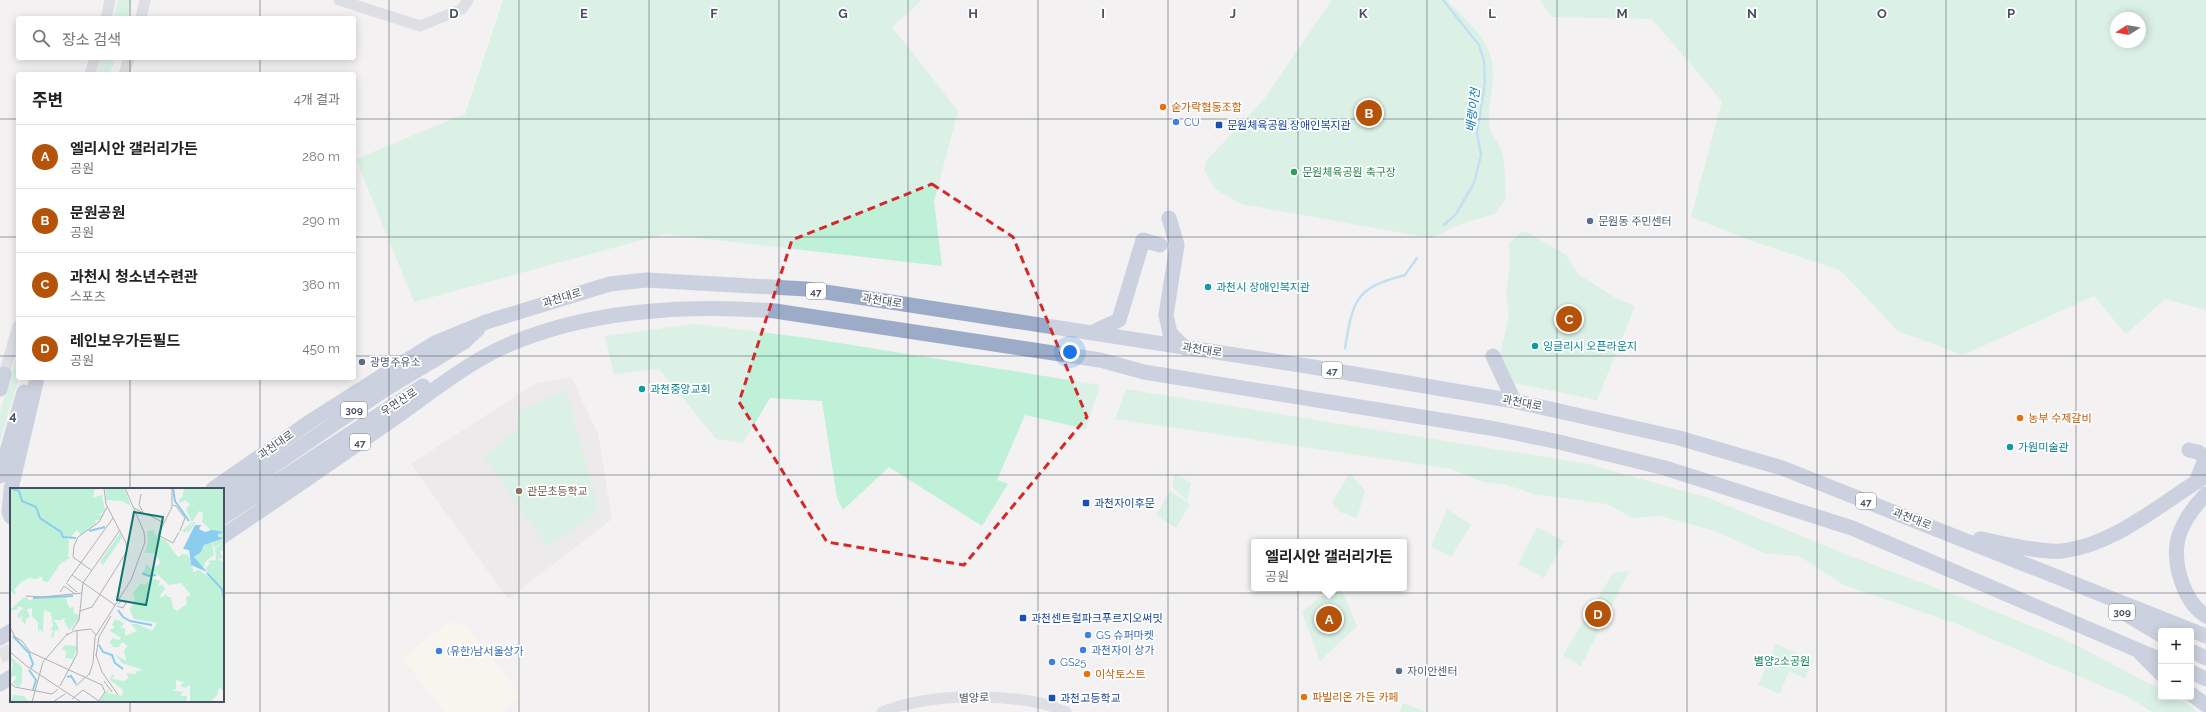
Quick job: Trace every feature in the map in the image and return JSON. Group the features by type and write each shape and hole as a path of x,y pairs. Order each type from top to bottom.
{"highway":[{"path":"1169,218 1177,245 1166,315 1170,333 1184,348"},
{"path":"1091,333 1119,320 1143,240 1160,245"},
{"name":"과천대로","path":"214,488 314,419 435,343 486,322 610,284 646,280 806,289 1514,401 1679,438 1782,468 2206,636"},
{"name":"47","path":"224,535 440,385 499,350 537,334 625,314 693,308 732,308 775,311 1100,360 1144,372 1496,429 1559,442 1665,468 1852,528 2158,659"},
{"name":"우면산로","path":"224,499 384,390 464,342 486,322"},
{"name":"우면산로","path":"224,516 469,357 499,350"},
{"path":"1493,356 1514,401"},
{"path":"0,389 4,374"},
{"path":"0,476 27,380"},
{"path":"11,488 37,380"},
{"path":"2189,450 2198,452 2203,456 2204,462 2201,479"},
{"path":"1954,535 2060,551 2090,545 2122,529 2201,479 2206,470"},
{"path":"2206,494 2185,521 2177,544 2178,566 2184,590 2206,616"},
{"path":"10,501 10,514"},
{"name":"309","path":"2082,588 2158,633"},
{"path":"0,638 10,632"},
{"path":"2136,649 2158,671"},
{"path":"2194,652 2206,658"},
{"path":"2194,673 2206,679"},
{"path":"0,684 10,678"},
{"path":"2194,696 2206,705"}],"street":[{"path":"106,16 107,0"},
{"path":"106,16 110,0"},
{"path":"141,0 141,16"},
{"path":"141,16 145,0"},
{"path":"339,0 420,26 462,9 468,0"},
{"path":"91,72 94,60"},
{"path":"125,72 128,60"},
{"path":"4,374 16,333"},
{"name":"별양로","path":"882,712 892,708 941,699 986,697 1041,703 1066,712"}],"highlighted area":[{"path":"932,184 1013,237 1087,417 964,565 827,542 739,402 792,240"}],"shaded area":[{"name":"관문초등학교","path":"571,377 598,434 612,519 508,599 411,464 536,383"},
{"path":"451,622 462,623 466,626 522,696 500,712 444,712 402,658 445,624"}],"green space":[{"path":"119,0 132,0 128,16 114,16"},
{"path":"503,0 922,0 892,27 958,111 934,201 942,266 664,234 414,302 356,159 465,114"},
{"path":"1332,0 1447,0 1480,36 1486,45 1493,68 1493,82 1489,112 1490,127 1491,132 1502,152 1504,169 1506,198 1495,214 1460,224 1431,238 1241,204 1215,189 1204,170 1206,161 1264,99"},
{"path":"1540,0 2206,0 2206,310 2165,299 2126,334 2094,296 1963,355 1898,331 1840,270 1749,240 1691,217 1722,101 1652,19 1552,17"},
{"path":"101,60 114,60 111,72 98,72"},
{"path":"1521,232 1526,232 1565,254 1579,275 1614,297 1635,306 1597,400 1495,379 1509,315 1506,293 1510,266 1509,244"},
{"path":"695,324 808,338 1100,385 1086,429 1025,415 997,480 1008,484 982,526 889,467 843,510 837,498 822,401 770,398 743,443 716,439 659,369 614,374 605,336"},
{"path":"16,358 16,380 18,380 0,441 0,413"},
{"path":"1126,389 1588,464 1709,498 1850,556 1968,600 2074,644 2158,688 2158,700 2177,700 2189,705 2197,712 2152,712 2130,698 1957,624 1844,585 1799,556 1764,553 1715,531 1661,516 1633,518 1607,504 1534,494 1507,485 1483,482 1452,469 1115,419"},
{"path":"566,390 599,511 548,547 484,457 517,430 518,412"},
{"path":"1175,473 1191,483 1187,500 1172,487"},
{"path":"1350,473 1365,491 1357,518 1340,512 1332,502"},
{"path":"1170,491 1190,504 1176,528 1156,515"},
{"path":"1447,509 1471,525 1451,557 1431,546"},
{"path":"1537,527 1564,541 1544,578 1518,564"},
{"path":"1629,571 1581,666 1563,655 1613,573"},
{"path":"1328,591 1342,591 1357,626 1320,661 1302,612"},
{"name":"별양2소공원","path":"1776,644 1813,660 1805,678 1789,671 1780,694 1758,685"},
{"path":"1403,703 1426,712 1400,712"}],"waterway":[{"name":"배랭이천","path":"1443,0 1479,45 1484,61 1485,83 1477,133 1481,155 1474,183 1456,214 1444,225"},
{"name":"배랭이천","path":"1345,348 1354,307 1359,298 1366,291 1376,285 1405,275 1417,258"}],"tunnel":[{"path":"0,656 10,651"}],"place":[{"name":"숟가락협동조합","path":"1163,107"},
{"name":"문원공원","path":"1369,113"},
{"name":"CU","path":"1176,122"},
{"name":"문원체육공원.장애인복지관","path":"1219,125"},
{"name":"문원체육공원 축구장","path":"1294,172"},
{"name":"문원동 주민센터","path":"1590,221"},
{"name":"과천시 장애인복지관","path":"1208,287"},
{"name":"과천시 청소년수련관","path":"1569,319"},
{"name":"잉글리시 오픈라운지","path":"1535,346"},
{"name":"광명주유소","path":"362,362"},
{"name":"과천중앙교회","path":"642,389"},
{"name":"농부 수제갈비","path":"2020,418"},
{"name":"가원미술관","path":"2010,447"},
{"name":"관문초등학교","path":"519,491"},
{"name":"과천자이후문","path":"1086,503"},
{"name":"레인보우가든필드","path":"1598,614"},
{"name":"과천센트럴파크푸르지오써밋","path":"1023,618"},
{"name":"엘리시안 갤러리가든","path":"1329,619"},
{"name":"GS 슈퍼마켓","path":"1088,635"},
{"name":"과천자이 상가","path":"1083,650"},
{"name":"(유한)남서울상가","path":"439,651"},
{"name":"GS25","path":"1052,662"},
{"name":"자이안센터","path":"1399,671"},
{"name":"이삭토스트","path":"1087,674"},
{"name":"파빌리온 가든 카페","path":"1304,697"},
{"name":"과천고등학교","path":"1052,698"}]}
